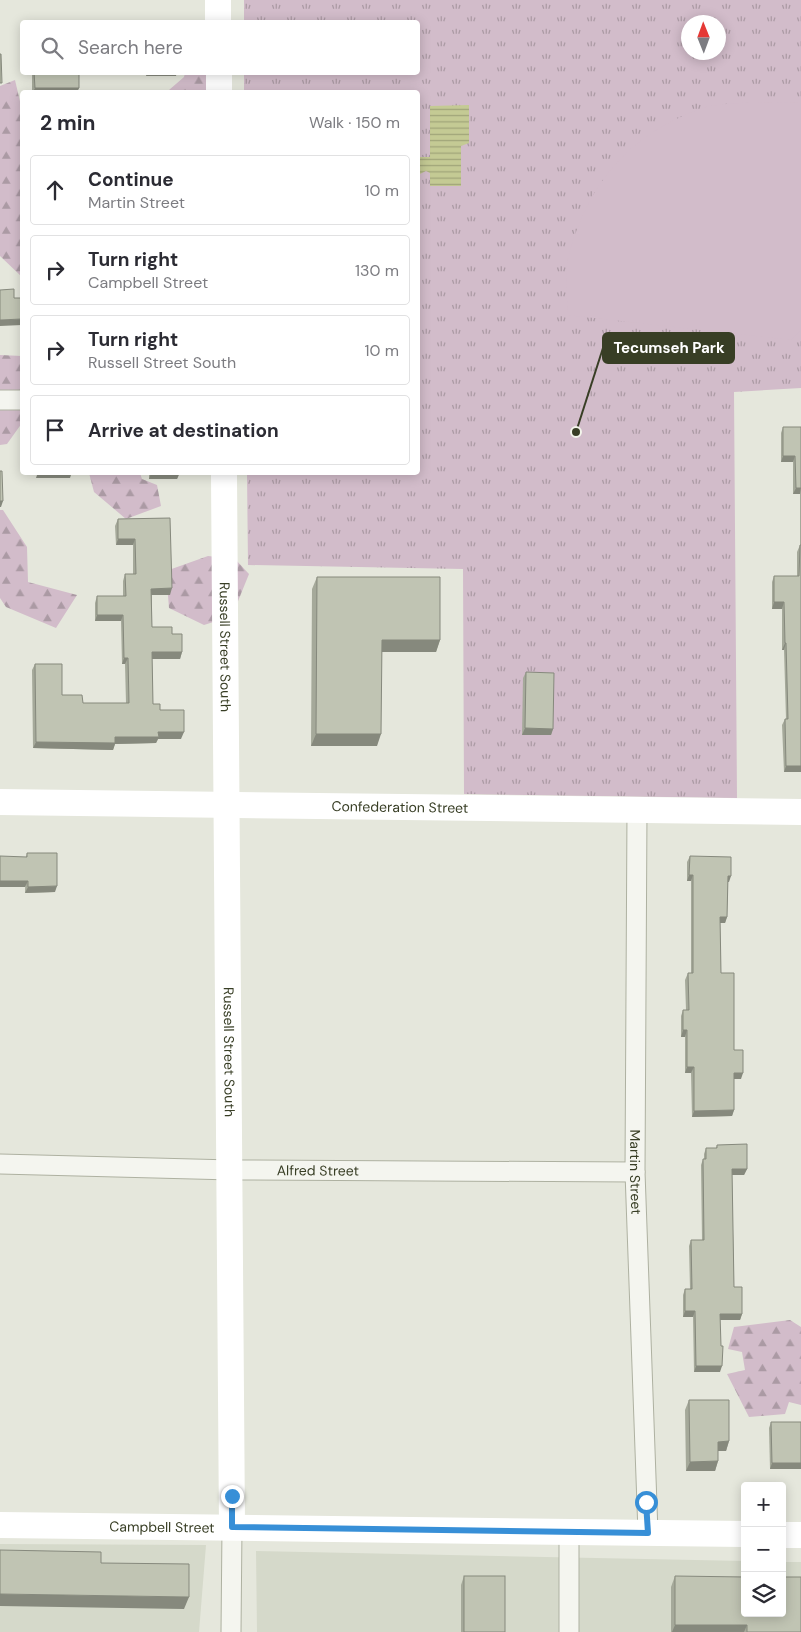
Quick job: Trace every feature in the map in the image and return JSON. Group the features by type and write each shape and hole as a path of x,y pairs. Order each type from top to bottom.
{"street":[{"path":"218,0 218,20"},
{"path":"219,75 219,90"},
{"path":"0,400 20,400"},
{"name":"Russell Street South","path":"224,475 225,805 232,1170 231,1632"},
{"name":"Confederation Street","path":"0,802 801,812"},
{"name":"Martin Street","path":"637,811 635,1172 648,1533"},
{"name":"Alfred Street","path":"0,1164 232,1170 635,1172"},
{"name":"Campbell Street","path":"0,1525 741,1534"},
{"path":"569,1533 569,1632"},
{"path":"786,1535 801,1535"}],"shaded area":[{"path":"469,105 469,143 461,146 461,186 430,186 430,173 426,171 420,174 420,157 430,157 430,106"},
{"path":"0,1544 206,1545 199,1632 0,1632"},
{"path":"256,1551 741,1561 741,1617 786,1617 786,1562 801,1562 801,1632 257,1632"}],"green space":[{"path":"244,0 801,0 801,388 734,392 737,798 464,794 463,569 248,565 247,475 420,475 420,90 244,90 244,75 420,75 420,20 244,20"},
{"path":"184,75 217,75 217,90 169,90"},
{"path":"15,80 20,101 20,275 0,256 0,86"},
{"path":"753,102 801,103 801,330 791,340 567,315 566,276 569,254 577,228 601,183 615,164 652,132 675,120 706,107"},
{"path":"0,355 20,356 20,426 7,444 0,445"},
{"path":"90,475 141,475 142,479 157,485 161,506 126,519 94,492"},
{"path":"0,510 3,510 27,547 28,582 77,595 56,628 6,607 0,598"},
{"path":"208,556 235,559 249,574 232,616 204,625 169,608 166,571"},
{"path":"790,1320 801,1327 801,1405 789,1402 785,1414 749,1417 727,1374 745,1370 742,1352 728,1349 734,1327"}],"building":[{"path":"1,54 2,83 0,83"},
{"path":"34,75 79,75 79,88 35,88"},
{"path":"14,289 14,298 20,298 20,319 0,320 0,290"},
{"path":"783,427 801,427 801,488 796,488 795,456 783,456"},
{"path":"0,471 2,471 3,501 0,501"},
{"path":"170,518 172,588 151,589 152,627 172,627 172,634 182,634 182,652 152,652 153,704 160,704 160,710 184,710 184,732 158,732 159,737 115,737 115,743 36,742 35,664 62,664 62,695 82,695 83,703 129,703 128,658 124,658 123,615 97,615 97,596 126,596 125,574 136,574 135,539 118,539 118,519"},
{"path":"800,545 801,766 786,766 785,719 788,719 784,602 774,602 774,576 799,576"},
{"path":"317,577 440,577 440,640 382,640 381,734 316,734"},
{"path":"526,672 554,673 553,729 525,728"},
{"path":"27,853 57,853 57,886 28,887 28,881 0,881 0,856 27,857"},
{"path":"690,856 731,857 731,876 728,876 727,917 720,917 721,973 734,973 734,1050 743,1050 743,1073 734,1073 734,1110 694,1111 694,1067 687,1067 687,1030 683,1030 683,1010 689,1010 688,973 693,973 693,875 689,875"},
{"path":"747,1144 747,1169 732,1169 734,1287 742,1287 742,1314 720,1314 721,1346 723,1346 722,1366 696,1366 695,1311 685,1311 685,1289 692,1289 691,1240 704,1240 703,1159 706,1159 706,1148 717,1148 717,1145"},
{"path":"689,1400 729,1400 729,1441 718,1442 718,1461 690,1462"},
{"path":"771,1422 801,1422 801,1463 772,1463"},
{"path":"0,1550 101,1552 101,1563 189,1564 189,1597 0,1594"},
{"path":"464,1576 505,1576 505,1632 464,1632"},
{"path":"675,1576 741,1577 741,1617 786,1617 786,1577 801,1577 801,1632 747,1632 747,1625 675,1625"}],"place":[{"name":"Tecumseh Park","path":"576,432"}],"route":[{"path":"232,1496 232,1527 569,1533 648,1533 646,1502"}]}
